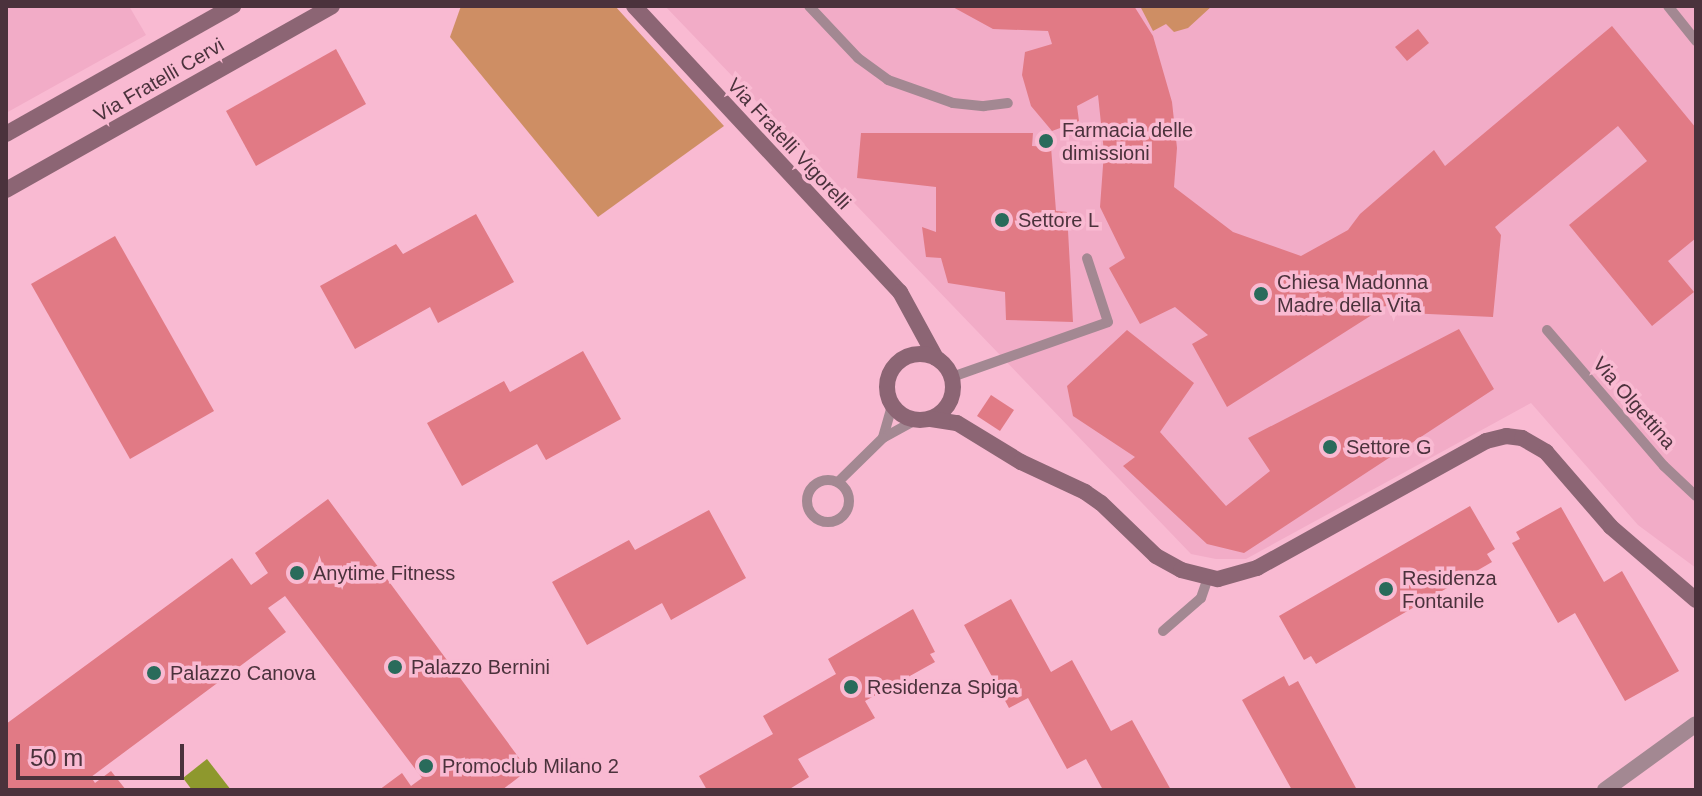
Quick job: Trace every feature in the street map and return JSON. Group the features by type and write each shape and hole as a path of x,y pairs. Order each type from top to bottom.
{"street":[{"name":"Via Fratelli Cervi","path":"6,134 233,6"},
{"name":"Via Fratelli Cervi","path":"6,190 332,6"},
{"name":"Via Fratelli Vigorelli","path":"634,6 900,292 936,358"},
{"path":"911,313 911,344 887,381 892,406 923,420 947,419 1021,462 1094,497 1165,562 1208,578 1227,578 1247,573 1486,441 1506,436 1527,440 1546,452 1595,510 1696,600"},
{"path":"902,360 922,354 936,358 952,377 953,396 968,429"},
{"path":"923,420 945,410 953,396"},
{"path":"1661,571 1696,586"},
{"path":"1605,790 1696,724"}],"lane":[{"path":"809,6 858,58 888,80 953,103 984,106 1008,103"},
{"path":"1668,6 1696,41"},
{"path":"952,377 1108,322 1087,258"},
{"name":"Via Olgettina","path":"1547,330 1657,458 1696,496"},
{"path":"883,438 892,406"},
{"path":"838,482 849,497 847,511 830,522 816,519 808,508 811,488 821,481 838,482 883,438 923,420"},
{"path":"1163,631 1201,598 1208,578"}],"shaded area":[{"path":"6,6 129,6 146,35 6,113"},
{"path":"461,6 615,6 724,126 598,217 450,37"},
{"path":"665,6 1696,6 1696,568 1638,525 1531,403 1246,559 1216,559 1191,554"},
{"path":"1140,6 1212,6 1188,28 1174,32 1166,24 1153,31"},
{"path":"207,759 231,790 192,790 183,778"}],"building":[{"path":"951,6 1134,6 1153,36 1172,102 1177,148 1174,187 1233,232 1301,256 1348,230 1360,214 1434,150 1445,166 1612,26 1696,128 1696,238 1668,261 1694,292 1652,326 1569,225 1647,161 1618,126 1495,227 1501,235 1493,317 1407,313 1397,299 1227,407 1192,344 1208,335 1175,307 1140,324 1109,268 1125,258 1100,207 1104,152 1098,95 1077,106 1079,121 1052,131 1031,106 1022,75 1025,52 1052,44 1048,31 993,29"},
{"path":"1418,29 1429,43 1407,61 1395,47"},
{"path":"336,49 366,104 256,166 226,111"},
{"name":"Settore L","path":"861,133 1033,133 1032,146 1051,147 1056,211 1067,212 1073,322 1006,320 1005,292 948,283 941,258 926,257 922,227 936,232 936,187 857,178"},
{"path":"476,214 514,282 438,323 430,307 355,349 320,286 396,244 403,254"},
{"path":"115,236 214,411 130,459 31,284"},
{"name":"Settore G","path":"1459,329 1494,389 1244,553 1207,544 1123,466 1135,457 1073,416 1067,386 1127,330 1194,383 1160,432 1226,506 1270,471 1248,438"},
{"path":"583,351 621,419 546,460 537,444 462,486 427,423 504,381 510,392"},
{"path":"991,395 1014,410 1000,431 977,416"},
{"path":"328,499 528,770 502,790 379,790 402,773 411,786 422,778 285,596 268,608 286,632 91,777 95,783 111,771 126,790 6,790 6,724 232,558 251,585 268,573 255,553"},
{"name":"Residenza Fontanile","path":"1470,506 1495,549 1487,554 1492,562 1316,664 1311,656 1304,660 1279,616"},
{"name":"Residenza Fontanile","path":"1561,507 1604,582 1622,571 1679,671 1625,701 1575,613 1558,623 1512,543 1520,539 1516,532"},
{"path":"709,510 746,578 671,620 662,603 587,645 552,582 629,540 635,550"},
{"name":"Residenza Spiga","path":"1011,599 1051,672 1072,660 1111,731 1132,720 1171,790 1103,790 1086,759 1067,769 1028,698 1009,708 964,625"},
{"name":"Residenza Spiga","path":"913,609 935,652 930,654 935,662 865,701 875,718 798,759 809,777 788,790 707,790 699,776 773,734 763,716 836,674 828,659"},
{"path":"1284,676 1289,686 1298,681 1357,790 1292,790 1242,700"}],"place":[{"name":"Farmacia delle dimissioni","path":"1046,141"},
{"name":"Settore L","path":"1002,220"},
{"name":"Chiesa Madonna Madre della Vita","path":"1261,294"},
{"name":"Settore G","path":"1330,447"},
{"name":"Anytime Fitness","path":"297,573"},
{"name":"Residenza Fontanile","path":"1386,589"},
{"name":"Palazzo Bernini","path":"395,667"},
{"name":"Palazzo Canova","path":"154,673"},
{"name":"Residenza Spiga","path":"851,687"},
{"name":"Promoclub Milano 2","path":"426,766"}]}
